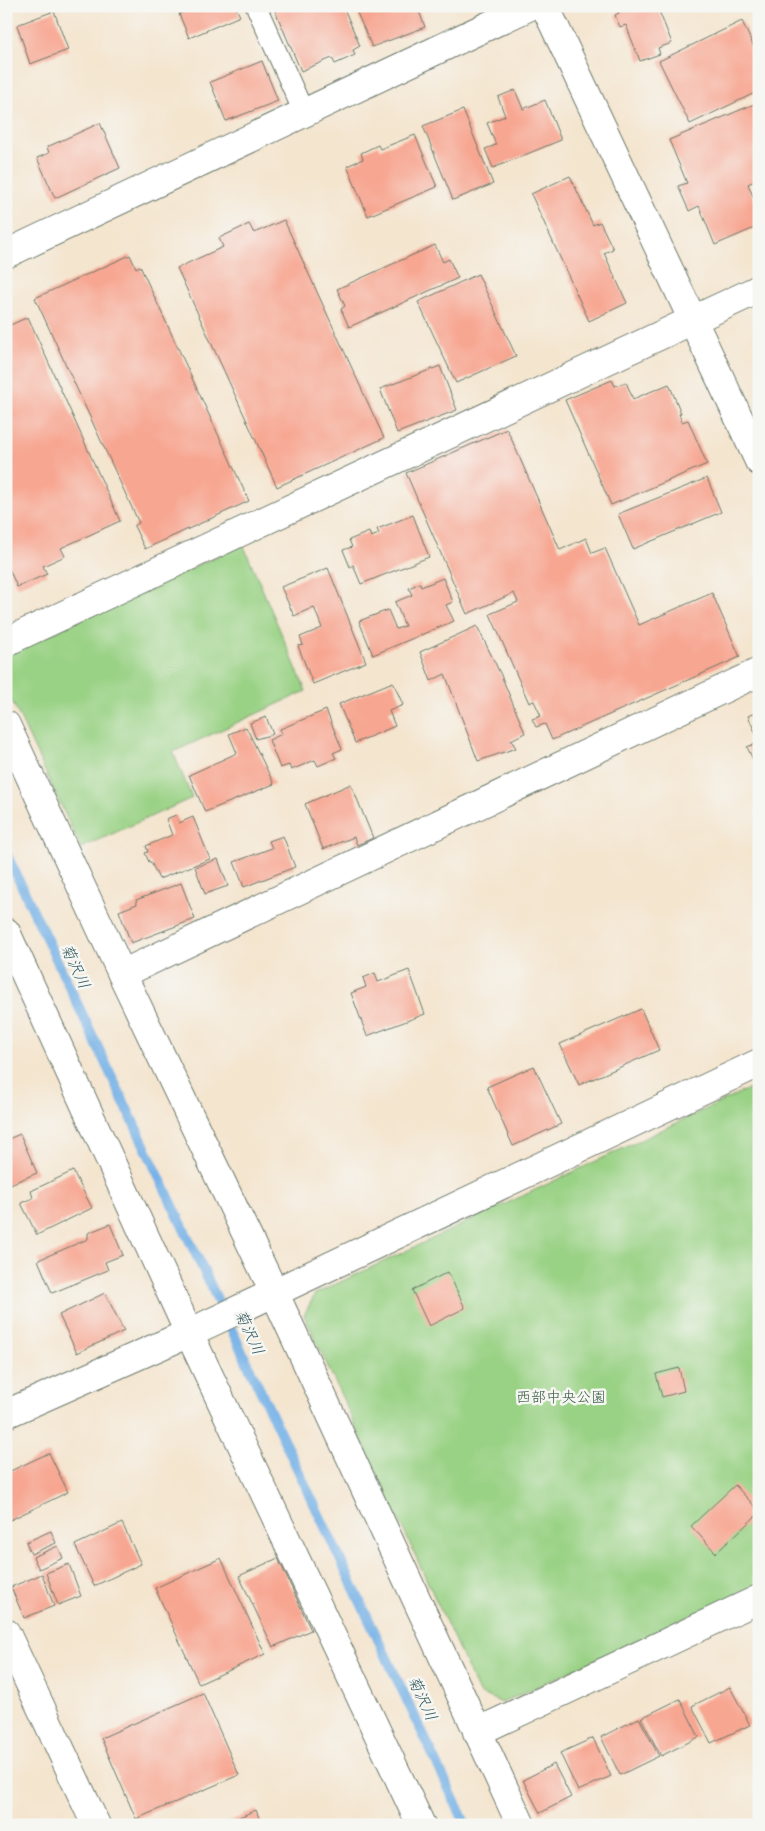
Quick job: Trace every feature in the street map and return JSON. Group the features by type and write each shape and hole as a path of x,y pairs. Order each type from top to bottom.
{"street":[{"path":"6,254 530,6"},
{"path":"545,6 759,461"},
{"path":"6,642 759,289"},
{"path":"122,974 759,672"},
{"path":"6,725 122,974 263,1297 521,1825"},
{"path":"6,932 199,1328 421,1825"},
{"path":"6,1414 199,1328 759,1062"},
{"path":"477,1732 759,1599"},
{"path":"6,1633 96,1825"}],"lane":[{"path":"256,6 304,113"}],"green space":[{"path":"243,544 306,691 173,752 192,798 81,848 6,688 6,662 8,654"},
{"name":"西部中央公園","path":"759,1084 759,1584 502,1703 479,1693 304,1315 315,1294"}],"building":[{"path":"192,6 235,6 240,16 189,38 179,14 193,8"},
{"path":"273,6 343,6 360,46 353,50 355,55 335,64 332,58 301,71"},
{"path":"354,6 417,6 425,27 372,47"},
{"path":"617,6 657,6 672,43 658,48 660,54 640,61 626,25 620,27 615,15 619,13"},
{"path":"54,11 68,50 30,64 17,25"},
{"path":"742,21 759,58 759,91 690,124 659,61"},
{"path":"262,61 278,101 226,121 210,82"},
{"path":"515,90 523,109 545,100 561,140 493,168 485,149 496,145 487,123 505,116 498,97"},
{"path":"759,102 759,179 748,184 759,211 759,226 715,245 699,206 689,211 678,186 687,183 669,140"},
{"path":"463,110 493,184 453,200 423,126"},
{"path":"100,123 120,168 55,198 37,158 49,153 47,147"},
{"path":"415,135 437,187 368,216 347,166 363,159 361,153 378,145 380,149"},
{"path":"570,176 593,225 600,222 613,249 604,253 627,303 589,321 531,194"},
{"path":"284,220 384,438 277,487 177,268 223,247 219,238 249,224 254,233"},
{"path":"435,245 443,262 449,259 458,278 349,327 341,309 345,306 337,289"},
{"path":"130,255 136,268 140,266 249,501 145,549 134,526 139,523 35,298"},
{"path":"478,274 516,356 456,383 418,302"},
{"path":"28,317 120,521 61,548 65,556 43,566 47,574 17,587 6,562 6,327"},
{"path":"440,366 457,410 397,433 380,389"},
{"path":"612,380 615,386 626,382 633,399 669,384 681,413 679,414 682,422 688,420 707,464 611,505 565,400"},
{"path":"507,429 560,550 586,538 592,553 605,548 639,625 712,593 740,657 552,740 545,724 536,727 532,719 541,716 534,701 529,703 490,614 518,602 514,593 467,614 406,473"},
{"path":"707,478 721,512 633,549 618,514"},
{"path":"413,515 429,557 361,584 353,565 350,567 343,550 352,547 349,540 369,532 371,537 379,534 377,529"},
{"path":"328,568 366,662 313,684 298,646 303,645 300,637 322,628 314,607 294,616 281,587"},
{"path":"443,578 453,602 446,605 454,621 373,655 359,621 388,610 396,629 405,626 395,602 412,595 409,588 420,583 421,587"},
{"path":"477,626 501,675 525,733 511,740 516,748 478,761 445,674 431,681 420,652"},
{"path":"393,682 403,705 389,711 395,726 355,743 339,704"},
{"path":"326,710 342,749 333,753 336,758 318,766 315,760 291,770 289,765 280,768 269,740 282,734 280,729"},
{"path":"759,711 759,741 748,716"},
{"path":"266,717 273,734 256,739 250,723"},
{"path":"246,727 274,784 205,812 189,775 237,753 229,734"},
{"path":"759,742 759,772 747,747"},
{"path":"351,784 373,838 357,845 354,837 323,849 305,804"},
{"path":"176,815 179,823 193,817 210,859 159,879 145,853 148,852 146,846 172,835 166,819"},
{"path":"283,836 295,867 244,887 234,862 272,848 269,841"},
{"path":"218,859 228,886 205,894 195,867"},
{"path":"181,883 195,919 131,943 119,911 137,904 136,900"},
{"path":"409,970 425,1014 367,1036 351,993 366,987 363,978 375,973 378,982"},
{"path":"641,1009 659,1050 579,1085 560,1044"},
{"path":"534,1066 561,1124 513,1146 487,1087"},
{"path":"20,1134 37,1173 6,1186 6,1140"},
{"path":"73,1171 92,1208 37,1235 21,1203 33,1198 31,1191"},
{"path":"110,1224 123,1255 105,1262 108,1270 52,1293 38,1260 88,1239 88,1233"},
{"path":"448,1272 465,1308 429,1326 412,1290"},
{"path":"105,1293 124,1331 77,1353 59,1315"},
{"path":"679,1368 684,1391 662,1397 656,1374"},
{"path":"49,1453 68,1492 6,1522 6,1473"},
{"path":"735,1485 759,1513 716,1553 691,1526"},
{"path":"122,1523 141,1564 94,1586 75,1545"},
{"path":"51,1531 56,1543 31,1554 26,1542"},
{"path":"58,1546 63,1558 39,1569 33,1557"},
{"path":"221,1558 265,1654 199,1684 155,1588"},
{"path":"278,1558 311,1630 273,1647 239,1576"},
{"path":"69,1564 81,1596 58,1605 46,1573"},
{"path":"42,1574 54,1606 24,1618 11,1587"},
{"path":"730,1687 750,1725 711,1743 692,1706"},
{"path":"203,1693 239,1775 136,1819 101,1738"},
{"path":"680,1699 699,1737 661,1756 641,1718"},
{"path":"639,1718 659,1756 620,1775 601,1737"},
{"path":"593,1738 611,1776 578,1791 560,1753"},
{"path":"554,1764 571,1797 540,1813 523,1780"},
{"path":"256,1810 262,1825 221,1825"}],"waterway":[{"name":"菊沢川","path":"6,853 466,1825"}]}
